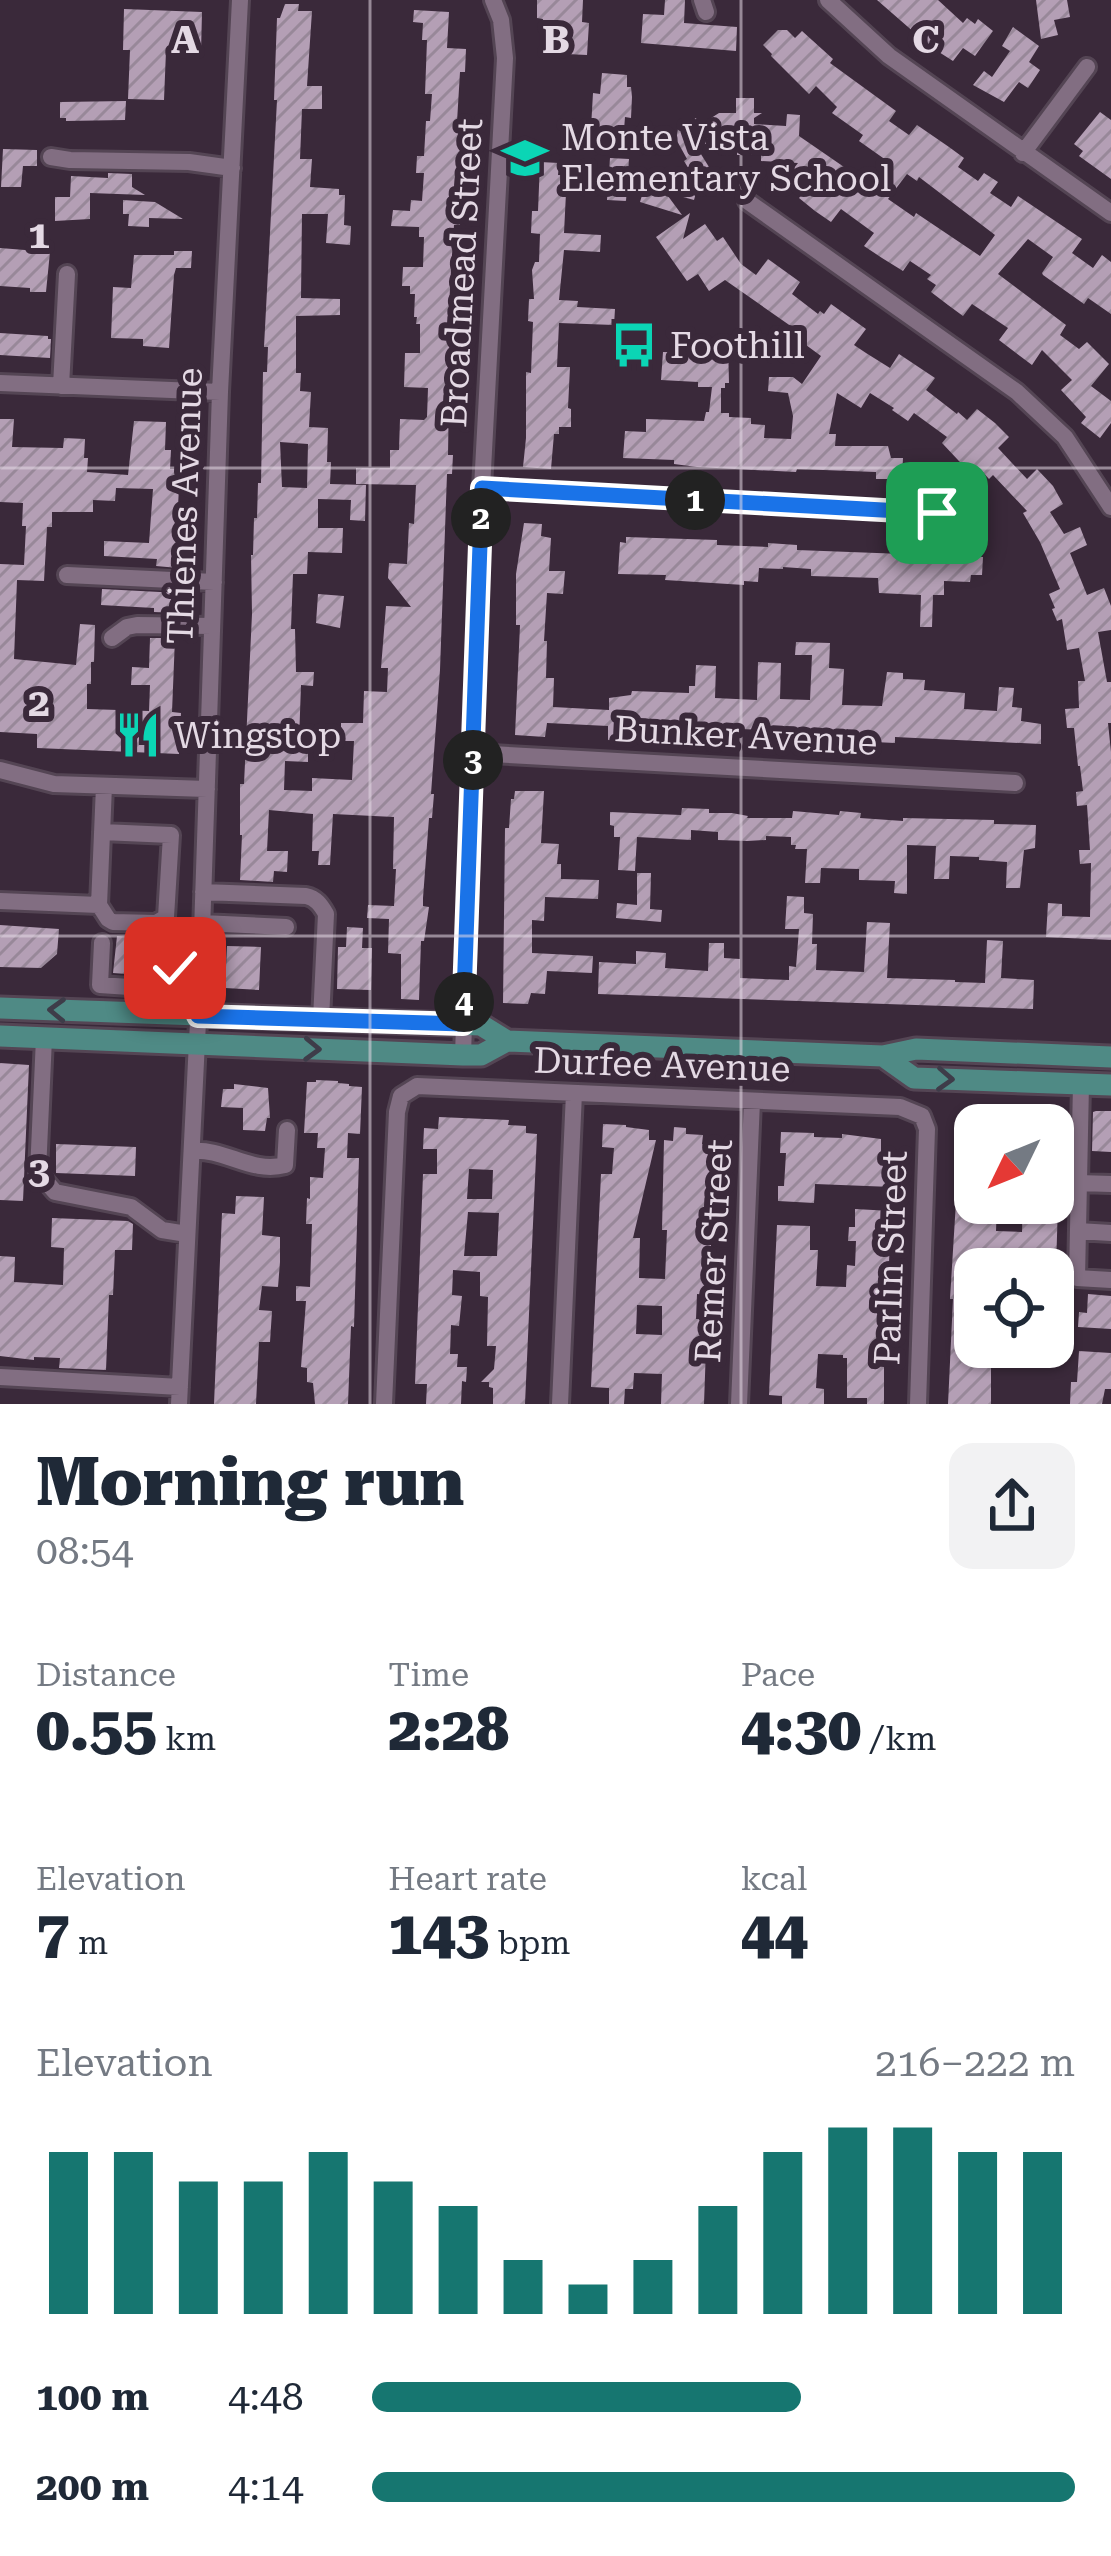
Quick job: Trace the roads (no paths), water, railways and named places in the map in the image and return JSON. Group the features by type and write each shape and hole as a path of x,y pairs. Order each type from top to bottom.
{"main road":[{"name":"Durfee Avenue","path":"0,1008 482,1025 507,1041 883,1056 916,1049 1111,1058"},
{"name":"Durfee Avenue","path":"0,1036 463,1055 481,1055 507,1041"},
{"name":"Durfee Avenue","path":"883,1056 914,1078 1111,1085"}],"street":[{"name":"Thienes Avenue","path":"196,1044 240,0"},
{"name":"Broadmead Street","path":"463,1055 482,488 505,58 501,20 493,0"},
{"path":"828,0 890,56 1111,213"},
{"path":"1024,153 1087,67"},
{"path":"51,157 232,168"},
{"path":"747,201 1017,392 1105,482 1111,507"},
{"path":"62,386 67,274"},
{"path":"0,383 220,392"},
{"path":"482,488 937,513"},
{"path":"67,575 214,581"},
{"path":"112,638 127,627 212,626"},
{"name":"Bunker Avenue","path":"473,753 1015,783"},
{"path":"0,770 54,784 207,789"},
{"path":"102,832 171,835 166,917 156,923 113,922 99,905 102,832 104,786"},
{"path":"203,892 314,898 326,914 321,1020"},
{"path":"0,901 99,905"},
{"path":"202,923 286,927"},
{"path":"102,944 100,985 159,988 176,960 201,961"},
{"path":"44,1037 38,1172 56,1192 131,1207 162,1230 188,1234"},
{"path":"0,1377 179,1395 196,1044"},
{"path":"1081,1084 1077,1278 1111,1280"},
{"name":"Durfee Avenue","path":"384,1404 397,1112 401,1096 417,1086 900,1107 922,1116"},
{"path":"560,1404 574,1093"},
{"name":"Remer Street","path":"739,1404 752,1101"},
{"name":"Parlin Street","path":"918,1404 927,1129 922,1116"},
{"path":"192,1151 209,1149 249,1166 278,1168 285,1165 286,1130"},
{"path":"1079,1183 1111,1184"},
{"path":"1078,1231 1111,1233"}],"place":[{"name":"Monte Vista Elementary School","path":"525,158"},
{"name":"Foothill","path":"634,345"},
{"name":"Wingstop","path":"138,735"}]}
